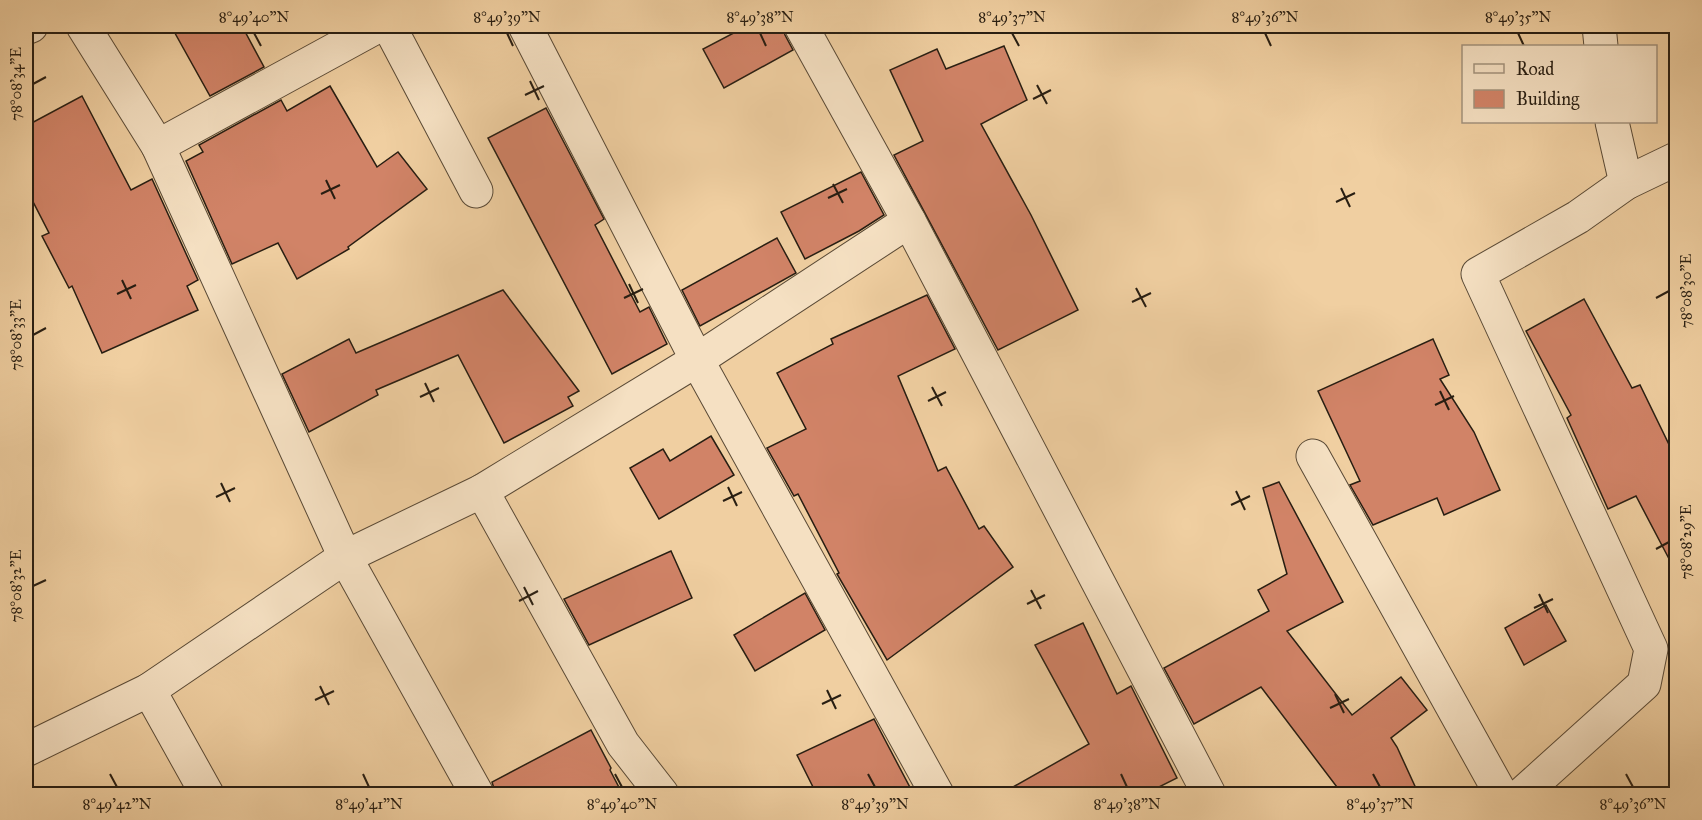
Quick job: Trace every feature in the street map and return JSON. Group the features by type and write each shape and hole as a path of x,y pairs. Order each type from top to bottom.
{"street":[{"path":"26,28 31,26"},
{"path":"83,26 158,146 345,557 477,795"},
{"path":"158,146 378,26"},
{"path":"389,26 476,191"},
{"path":"525,26 697,360 938,795"},
{"path":"801,26 909,221 1209,795"},
{"path":"1599,26 1601,45"},
{"path":"1612,123 1626,183"},
{"path":"1522,795 1644,684 1651,649 1478,274 1578,217 1626,183 1677,159"},
{"path":"26,750 149,690 345,557 482,492 697,360 909,221"},
{"path":"1313,456 1501,795"},
{"path":"482,492 623,744 662,795"},
{"path":"149,690 207,795"}],"building":[{"path":"171,26 242,26 264,67 210,96"},
{"path":"747,26 782,26 793,50 724,88 703,49"},
{"path":"1004,46 1027,100 981,124 1031,215 1078,310 998,350 894,155 923,141 890,70 937,49 946,69"},
{"path":"330,86 377,167 398,152 427,189 348,247 349,249 297,279 278,243 232,264 186,161 203,152 199,145 281,100 287,111"},
{"path":"82,96 131,190 152,179 198,280 187,286 198,310 102,353 72,286 69,288 42,236 49,233 26,188 26,126"},
{"path":"546,108 604,219 595,225 640,312 649,307 667,344 612,374 488,138"},
{"path":"861,172 884,215 859,231 805,259 781,212"},
{"path":"777,238 796,273 700,326 682,290"},
{"path":"503,290 579,391 568,397 573,406 504,443 458,355 376,390 378,395 309,432 282,374 349,339 356,353"},
{"path":"927,295 955,349 898,376 938,471 946,467 979,529 984,526 1013,567 887,660 837,574 839,573 798,494 794,496 767,448 806,429 777,373 833,344 831,339"},
{"path":"1584,299 1632,388 1640,385 1677,461 1677,574 1636,496 1608,509 1567,418 1571,415 1526,331"},
{"path":"1433,339 1449,375 1440,379 1474,432 1500,490 1444,515 1437,498 1373,525 1350,485 1360,481 1318,391"},
{"path":"711,436 734,475 659,519 630,468 663,449 670,461"},
{"path":"1279,482 1343,602 1287,631 1352,715 1401,677 1427,710 1391,738 1419,795 1343,795 1261,687 1194,724 1164,668 1269,611 1258,590 1287,574 1263,488"},
{"path":"671,551 692,598 589,645 564,599"},
{"path":"805,593 825,630 755,671 734,635"},
{"path":"1546,605 1566,641 1524,665 1505,628"},
{"path":"1083,623 1117,694 1131,686 1177,778 1143,795 999,795 1089,744 1035,645"},
{"path":"874,719 914,795 817,795 797,755"},
{"path":"591,730 623,795 496,795 492,782"}]}
